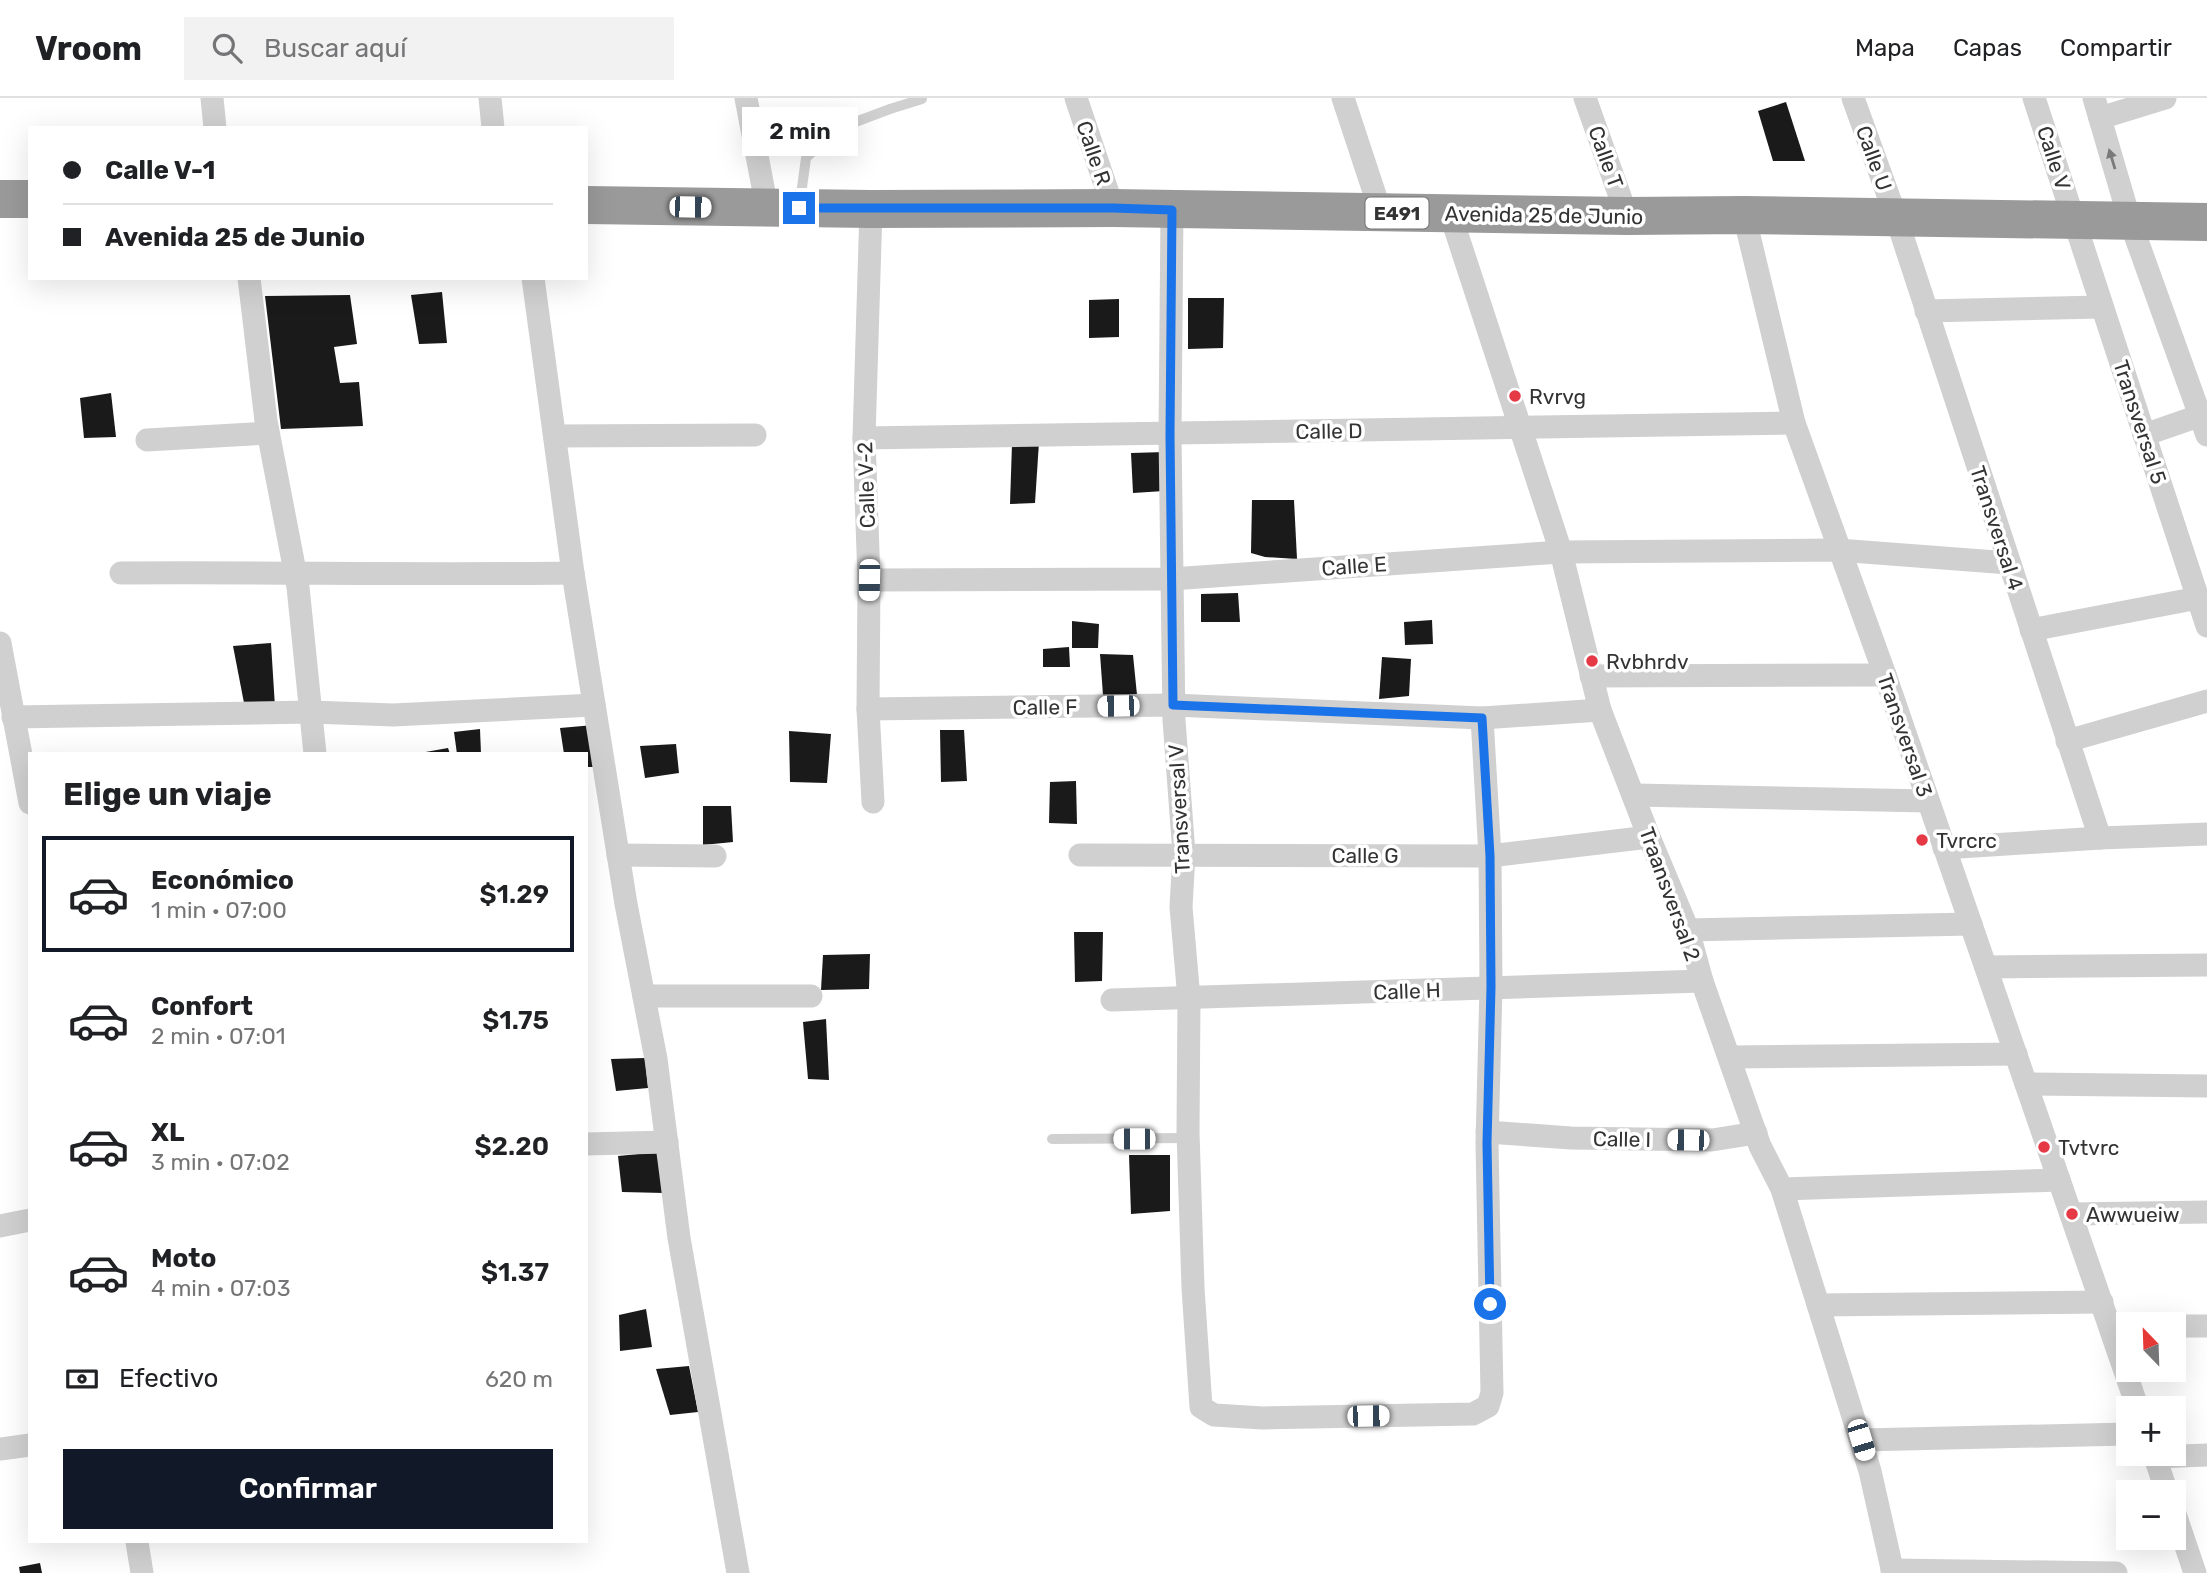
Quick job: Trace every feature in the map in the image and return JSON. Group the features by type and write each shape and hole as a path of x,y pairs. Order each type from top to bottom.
{"highway":[{"path":"0,199 28,199"},
{"name":"Avenida 25 de Junio","path":"588,205 871,209 1113,208 2207,222"}],"street":[{"path":"212,98 215,126"},
{"path":"490,98 493,126"},
{"path":"746,98 783,208"},
{"name":"Calle R","path":"1076,98 1113,208"},
{"path":"1343,98 1381,213"},
{"name":"Calle T","path":"1585,98 1628,216"},
{"name":"Calle U","path":"1853,98 1896,217"},
{"name":"Calle V","path":"2034,98 2073,219"},
{"path":"2144,435 2205,421 2130,221 2097,108 2165,98"},
{"name":"Calle V-2","path":"871,209 864,438 869,580 868,709 873,802"},
{"name":"Transversal V","path":"1172,210 1170,434 1173,705 1184,854 1181,907 1189,999 1193,1288 1201,1407 1213,1415 1263,1418 1473,1414 1488,1406 1492,1393 1487,1132"},
{"name":"Traansversal 2","path":"1450,213 1518,427 1561,551 1600,710 1688,930 1702,981 1756,1132 1782,1189 1870,1471 1892,1571"},
{"name":"Transversal 3","path":"1744,215 1794,423 1885,675 2102,1302 2116,1323"},
{"name":"Transversal 4","path":"1896,217 2100,838"},
{"name":"Transversal 5","path":"2073,219 2207,626"},
{"path":"249,280 268,433 295,572 315,752"},
{"path":"533,280 573,573 618,855 656,1059 679,1238 738,1573"},
{"path":"1926,312 2102,307"},
{"name":"Calle D","path":"864,438 1794,423"},
{"path":"147,440 268,433"},
{"path":"555,436 755,435"},
{"name":"Calle E","path":"869,580 1171,579 1561,551 1838,550 2009,563"},
{"path":"121,573 573,573"},
{"path":"2031,630 2198,598"},
{"path":"0,643 28,793"},
{"path":"1591,676 1885,675"},
{"path":"2067,741 2207,701"},
{"path":"13,717 311,712 393,715 594,705"},
{"name":"Calle F","path":"868,709 1173,705 1482,718 1600,710"},
{"path":"1482,718 1490,856 1491,987 1487,1132"},
{"path":"1634,795 1928,801"},
{"path":"1944,848 2207,834"},
{"name":"Calle G","path":"1080,855 1490,856 1649,837"},
{"path":"618,855 715,856"},
{"path":"1688,930 1971,924"},
{"path":"1986,967 2207,965"},
{"name":"Calle H","path":"1112,1000 1702,981"},
{"path":"644,996 811,996"},
{"path":"1730,1058 2016,1054"},
{"path":"2026,1084 2207,1086"},
{"name":"Calle I","path":"1487,1132 1571,1138 1712,1140 1756,1132"},
{"path":"588,1144 667,1142"},
{"path":"1782,1189 2059,1180"},
{"path":"2071,1214 2207,1212"},
{"path":"0,1226 28,1220"},
{"path":"1818,1305 2102,1302"},
{"path":"2186,1326 2207,1326"},
{"path":"1861,1440 2116,1434"},
{"path":"0,1449 28,1445"},
{"path":"2186,1455 2207,1455"},
{"path":"137,1543 142,1573"},
{"path":"2186,1546 2195,1573"},
{"path":"1892,1571 2116,1573"}],"lane":[{"path":"783,208 806,158 834,130 890,108 922,99"},
{"path":"1052,1139 1189,1139"}],"building":[{"path":"1786,102 1805,161 1773,161 1758,111"},
{"path":"442,292 447,343 419,344 411,295"},
{"path":"350,295 357,344 334,347 340,383 359,382 363,426 281,429 265,296"},
{"path":"1188,298 1224,298 1223,348 1188,349"},
{"path":"1119,299 1119,337 1089,338 1089,300"},
{"path":"111,393 116,437 84,438 80,398"},
{"path":"1039,442 1035,503 1010,504 1012,444"},
{"path":"1165,452 1164,491 1133,493 1131,453"},
{"path":"1252,500 1294,500 1297,559 1265,557 1251,553"},
{"path":"1238,593 1240,622 1201,622 1201,594"},
{"path":"1432,620 1433,644 1405,645 1404,622"},
{"path":"1072,621 1099,624 1098,648 1072,648"},
{"path":"271,643 275,707 244,703 233,646"},
{"path":"1069,647 1070,667 1043,667 1043,649"},
{"path":"1100,654 1133,655 1137,695 1103,695"},
{"path":"1382,657 1411,659 1409,696 1379,699"},
{"path":"594,725 593,767 588,767 588,752 564,752 560,728"},
{"path":"480,729 481,752 457,752 454,732"},
{"path":"940,730 964,730 967,781 941,782"},
{"path":"789,731 831,734 827,783 790,782"},
{"path":"676,744 679,773 645,778 640,746"},
{"path":"448,748 449,752 426,752"},
{"path":"1076,781 1077,824 1049,823 1050,782"},
{"path":"703,806 731,806 733,842 703,845"},
{"path":"1074,932 1103,932 1102,981 1075,982"},
{"path":"870,954 869,989 821,990 823,955"},
{"path":"826,1019 829,1080 808,1079 803,1022"},
{"path":"645,1058 648,1088 616,1091 611,1059"},
{"path":"659,1152 664,1193 622,1192 618,1156"},
{"path":"1129,1155 1170,1155 1170,1211 1131,1214"},
{"path":"646,1309 652,1347 620,1351 619,1315"},
{"path":"689,1366 698,1412 670,1415 656,1369"},
{"path":"40,1563 42,1573 20,1573 19,1567"}],"place":[{"name":"Rvrvg","path":"1515,396"},
{"name":"Rvbhrdv","path":"1592,661"},
{"name":"Tvrcrc","path":"1922,840"},
{"name":"Tvtvrc","path":"2044,1147"},
{"name":"Awwueiw","path":"2072,1214"}],"route":[{"path":"799,208 1172,210 1170,434 1173,705 1482,718 1490,856 1491,987 1487,1143 1490,1304"}]}
